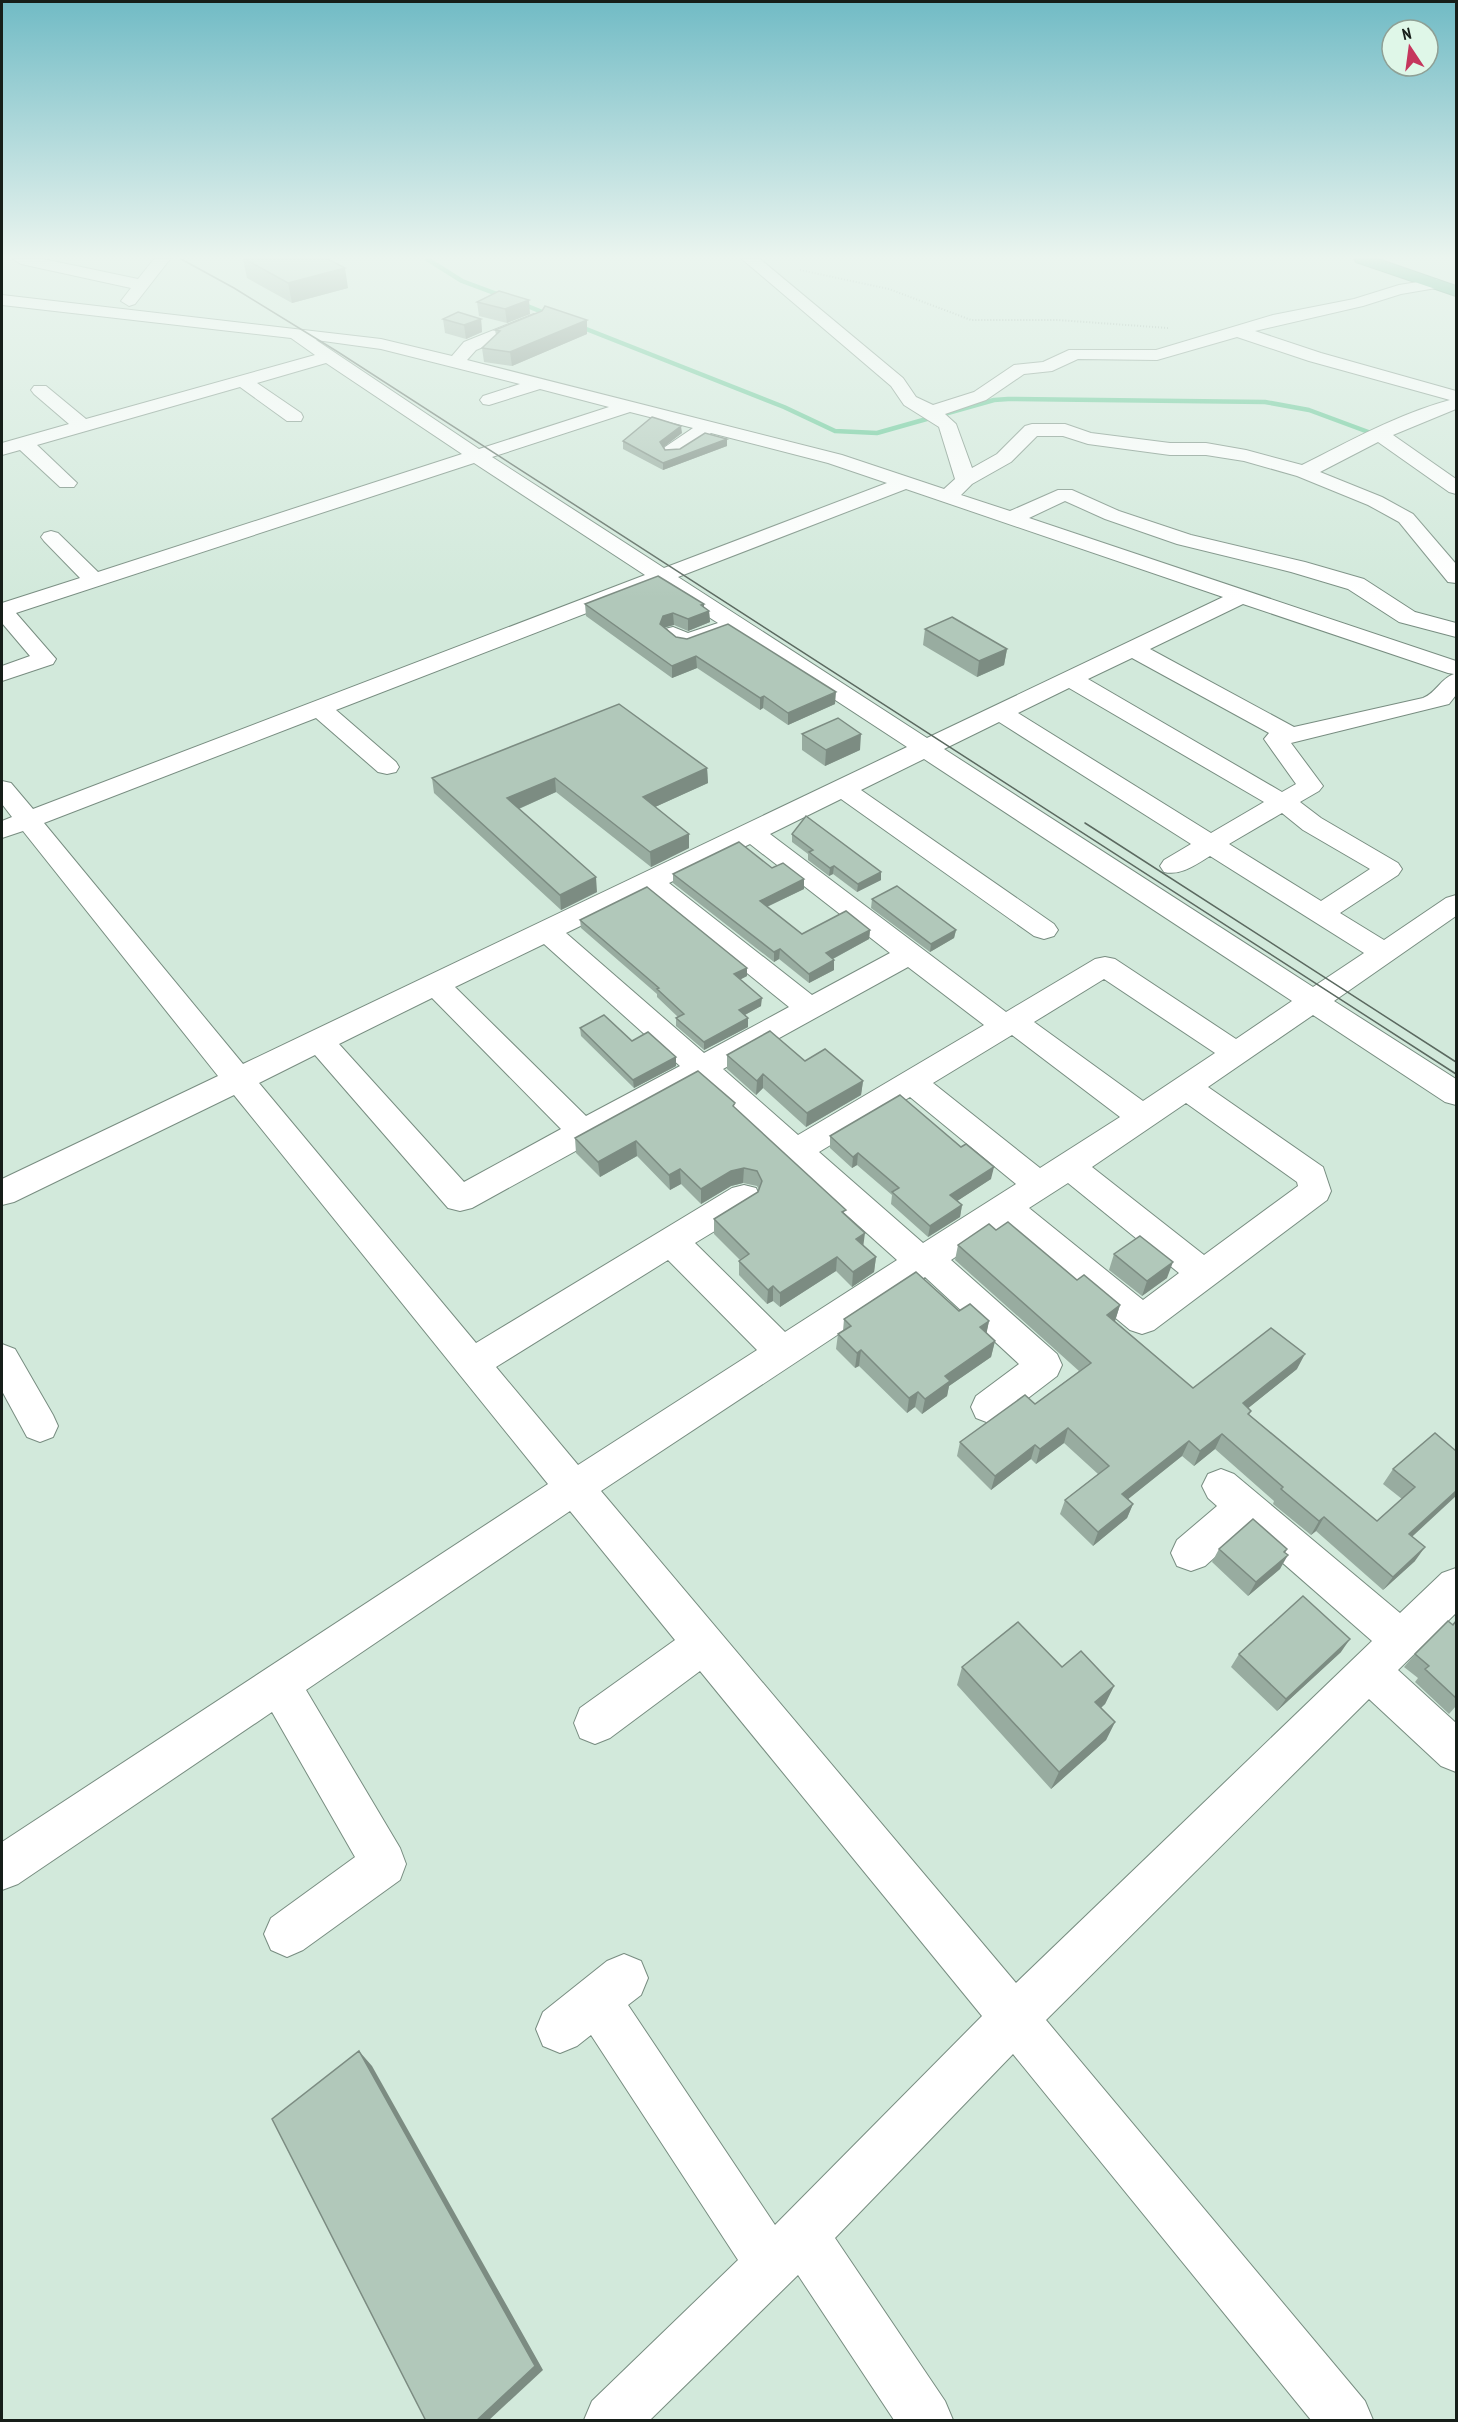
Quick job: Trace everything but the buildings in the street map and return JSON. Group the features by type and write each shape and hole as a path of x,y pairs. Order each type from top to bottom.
{"street":[{"path":"10,443 82,426 275,372"},
{"path":"351,372 1456,1094"},
{"path":"493,372 835,459 1456,668"},
{"path":"885,372 897,382 910,401 947,424 965,480"},
{"path":"934,414 980,396 1016,372"},
{"path":"1369,372 1456,396"},
{"path":"243,381 294,417"},
{"path":"489,399 538,384"},
{"path":"40,390 82,426"},
{"path":"1304,472 1379,434 1437,409 1456,405"},
{"path":"2,674 45,659 2,610 627,407"},
{"path":"672,451 708,427"},
{"path":"948,496 965,480 1004,458 1032,430 1065,430 1088,438 1216,451 1246,456 1304,472 1375,501 1407,518 1456,577"},
{"path":"1379,434 1456,488"},
{"path":"10,443 67,483"},
{"path":"14,825 907,482"},
{"path":"1012,518 1065,494 1112,515 1184,540 1356,584 1407,617 1456,630"},
{"path":"51,537 94,580"},
{"path":"1276,608 1291,566"},
{"path":"2,1193 1242,596"},
{"path":"673,634 686,642 735,623"},
{"path":"1132,650 1290,735"},
{"path":"1070,679 1302,814 1312,824 1389,869 1321,913"},
{"path":"1173,866 1310,786 1276,739 1431,703 1442,699 1456,681"},
{"path":"319,708 387,767"},
{"path":"1001,713 1384,952"},
{"path":"2,788 14,825 239,1078 574,1488 1015,2017 1346,2421"},
{"path":"842,788 1044,930"},
{"path":"751,832 910,954 1142,1117"},
{"path":"650,881 810,1009"},
{"path":"2,1868 574,1488 1069,1166 1456,904"},
{"path":"546,931 1044,1365 989,1407"},
{"path":"318,1040 460,1199 910,954"},
{"path":"796,1151 1105,966 1236,1053"},
{"path":"435,984 583,1132"},
{"path":"911,1082 1039,1185"},
{"path":"1005,1207 1142,1320 1315,1191 1312,1176 1186,1087"},
{"path":"1069,1166 1204,1274"},
{"path":"472,1363 744,1197"},
{"path":"672,1242 782,1353"},
{"path":"2,1359 40,1426"},
{"path":"1191,1553 1233,1496 1401,1640"},
{"path":"612,2420 786,2250 1015,2017 1456,1586"},
{"path":"595,1723 704,1643"},
{"path":"1369,1671 1456,1751"},
{"path":"279,1684 384,1864 287,1934"},
{"path":"593,2002 786,2250 926,2421"}],"waterway":[{"path":"695,372 784,407 835,431 877,433 994,400 1008,399 1265,402 1309,410 1371,433"}],"tram line":[{"path":"369,372 1456,1074"},
{"path":"1085,823 1456,1062"}]}
